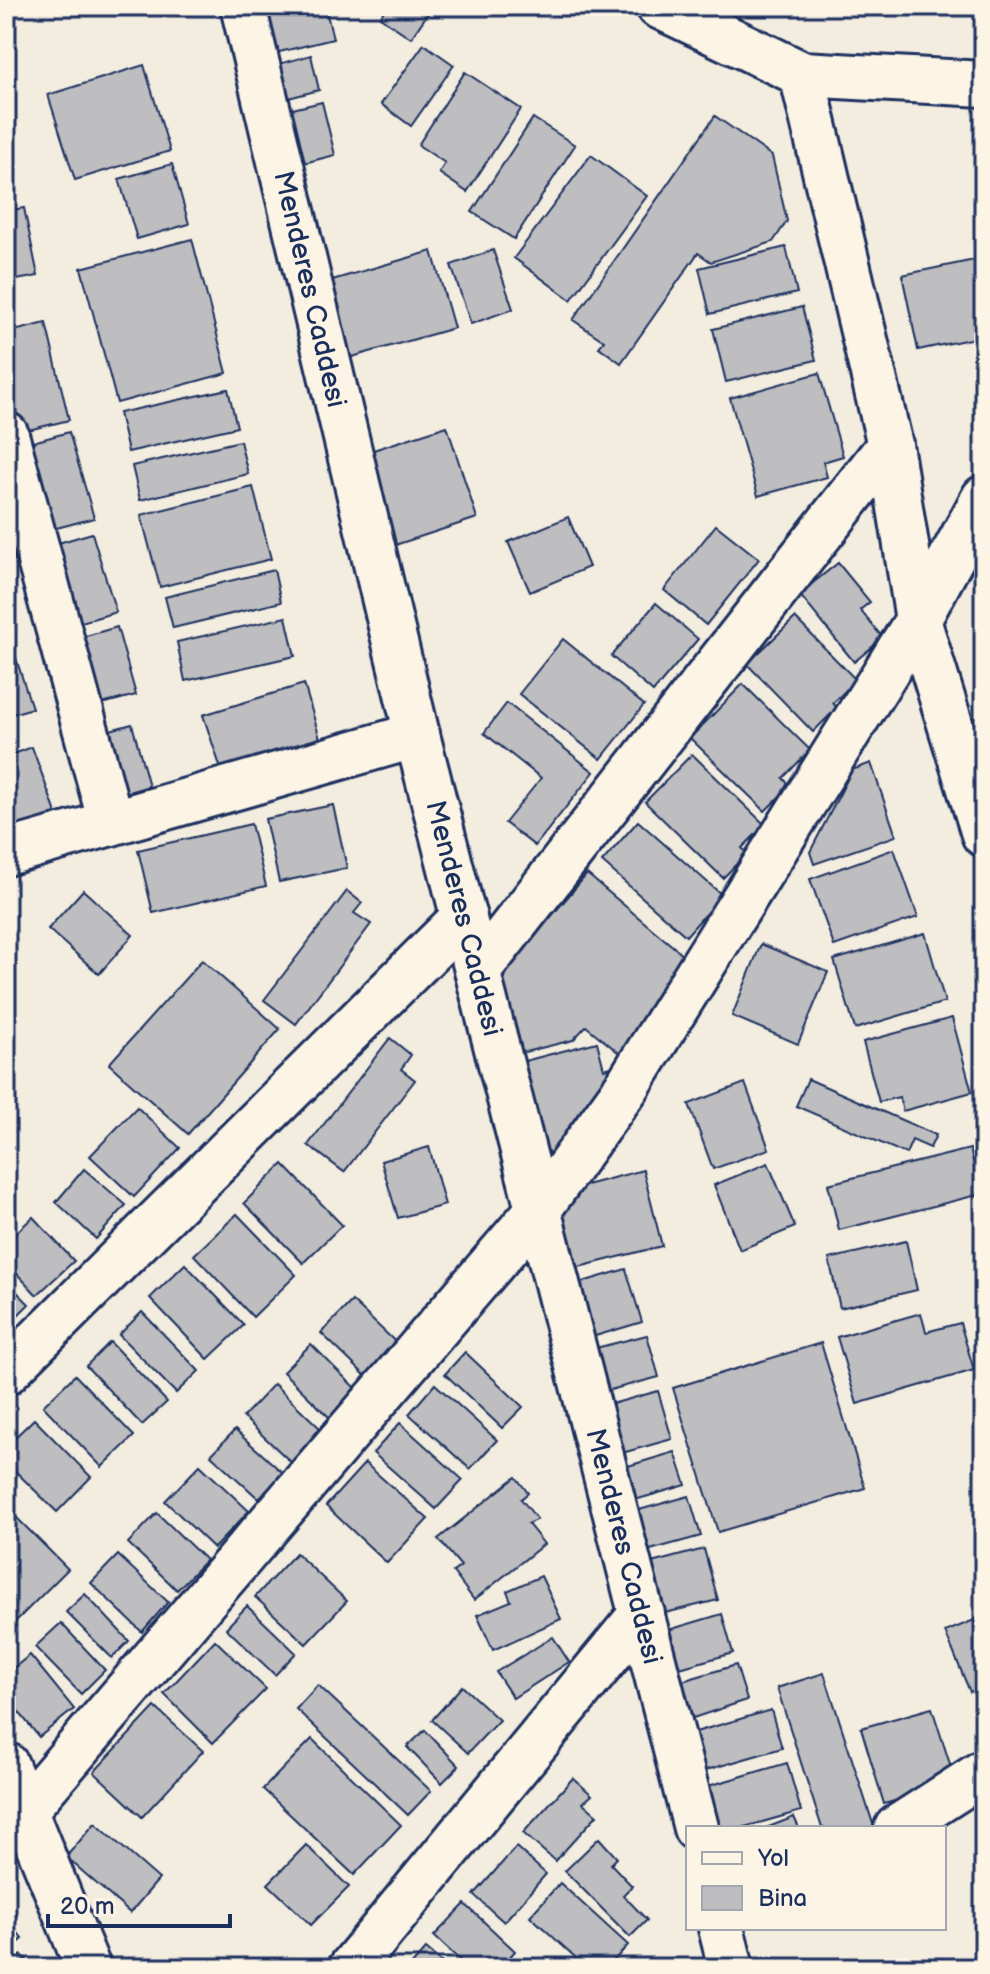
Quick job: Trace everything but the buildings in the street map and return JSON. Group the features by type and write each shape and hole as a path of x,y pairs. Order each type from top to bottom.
{"street":[{"name":"Menderes Caddesi","path":"243,6 417,735 695,1826"},
{"path":"659,6 802,74 984,84"},
{"path":"802,74 890,445 918,620 984,834"},
{"path":"6,435 111,823"},
{"path":"478,971 890,445"},
{"path":"24,1811 539,1209 626,1088 918,620 984,498"},
{"path":"6,853 417,735"},
{"path":"6,1372 464,917"},
{"path":"351,1968 642,1614"},
{"path":"6,1765 88,1968"},
{"path":"900,1826 984,1772"}]}
